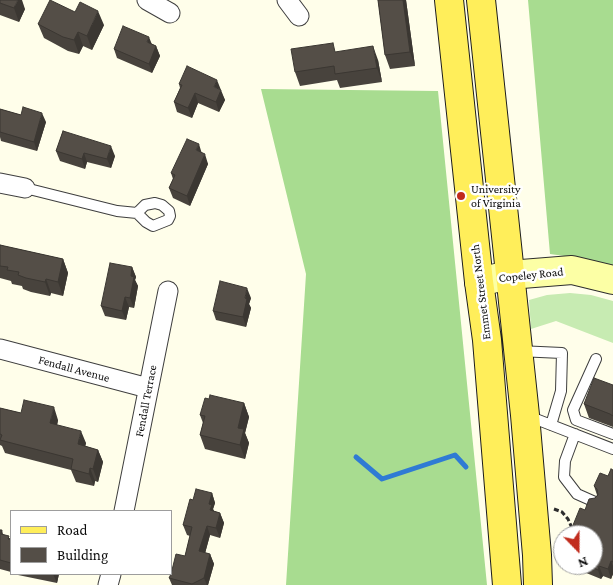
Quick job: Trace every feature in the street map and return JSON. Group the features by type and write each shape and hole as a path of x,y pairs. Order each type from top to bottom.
{"main road":[{"name":"Emmet Street North","path":"449,0 479,282 487,340 507,585"},
{"path":"481,0 518,351 537,555 538,585"}],"street":[{"path":"147,0 170,13"},
{"path":"287,0 299,16"},
{"path":"0,183 25,188"},
{"name":"Copeley Road","path":"479,282 509,275 572,270 613,280"},
{"name":"Fendall Terrace","path":"124,510 168,291"},
{"name":"Fendall Avenue","path":"0,349 148,388"}],"lane":[{"path":"25,188 117,211 137,213"},
{"path":"518,351 565,352 561,391 551,425"},
{"path":"596,359 573,410 576,420 613,434"},
{"path":"524,414 613,448"},
{"path":"575,434 565,461 564,477 577,494 595,502"}],"path":[{"path":"547,510 558,510 565,515 571,525"}],"green space":[{"path":"528,0 613,0 613,267 586,259 550,254"},
{"path":"261,89 438,91 487,585 286,585 306,274"},
{"path":"570,293 591,295 613,301 613,343 556,321 531,329 529,300 547,295"}],"building":[{"path":"0,0 18,0 14,8 0,3"},
{"path":"50,0 75,12 80,2 98,11 87,36 78,32 74,40 63,37 38,24"},
{"path":"378,0 403,0 410,52 385,55"},
{"path":"123,26 149,37 147,42 156,46 149,64 114,49"},
{"path":"333,43 335,52 373,46 377,68 335,74 334,66 295,72 291,49"},
{"path":"187,66 217,80 214,87 221,90 216,102 195,93 188,108 174,102 182,85 179,84"},
{"path":"23,107 42,113 34,142 0,132 0,109 21,115"},
{"path":"63,131 111,146 107,159 84,153 82,159 56,151"},
{"path":"187,139 199,144 196,150 205,154 187,196 169,188 175,175 171,173"},
{"path":"0,245 63,259 58,282 46,279 45,282 26,278 18,275 19,272 7,270 8,267 0,266"},
{"path":"110,263 132,267 131,276 134,277 130,298 125,297 122,311 101,306"},
{"path":"220,281 247,288 245,298 247,299 243,317 213,311"},
{"path":"594,378 613,385 613,416 584,404"},
{"path":"210,395 244,403 238,428 244,429 240,445 200,435 205,416 200,415 205,398 209,399"},
{"path":"24,400 54,407 50,423 81,431 78,444 98,450 93,469 90,468 89,474 71,469 73,459 0,440 2,435 0,434 0,408 21,413"},
{"path":"611,469 613,470 613,562 611,561 608,569 603,567 603,525 573,525 580,508 585,510 589,499 595,498 598,495 597,489 594,486 600,473 608,476"},
{"path":"196,489 212,493 209,504 212,505 210,510 220,513 216,528 207,526 199,551 210,554 204,578 192,584 169,578 172,575 176,554 185,556 192,527 183,525 190,499 193,500"},
{"path":"0,530 2,530 1,534 9,536 8,539 10,539 10,563 0,560"}],"waterway":[{"path":"356,457 382,479 455,455 466,467"}],"place":[{"name":"University of Virginia","path":"461,196"}]}
